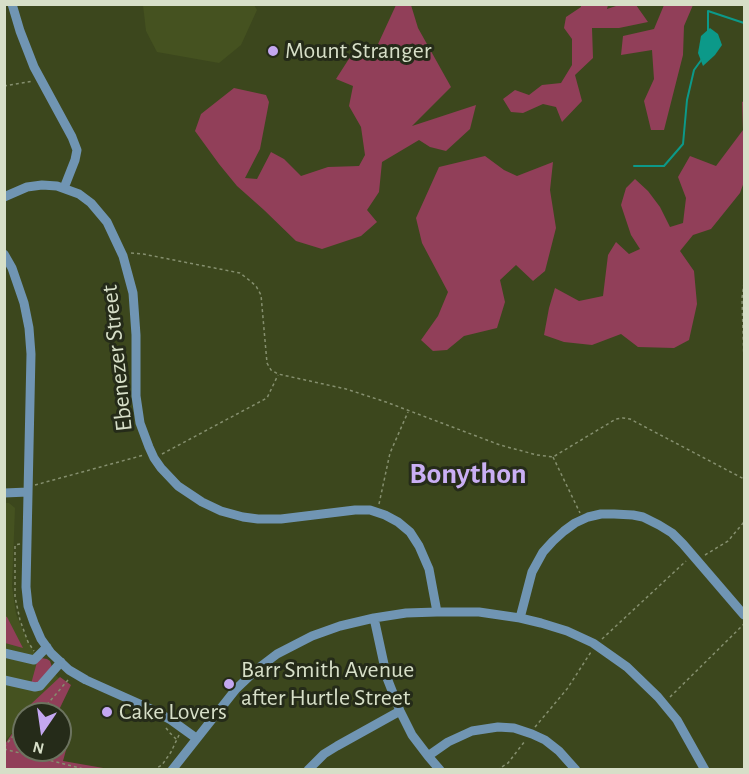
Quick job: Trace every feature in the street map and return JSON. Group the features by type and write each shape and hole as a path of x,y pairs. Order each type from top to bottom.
{"street":[{"path":"12,4 40,80 77,150 64,188"},
{"name":"Ebenezer Street","path":"4,197 27,188 42,185 57,186 79,194 97,209 107,222 123,255 135,306 137,410 151,456 178,486 193,498 221,511 243,517 281,519 355,510 370,510 385,514 410,532 419,546 429,569 437,612"},
{"path":"4,254 20,291 29,328 31,488 26,587 33,623 47,647 69,670 151,709 196,738"},
{"path":"4,493 31,488"},
{"path":"520,618 529,580 543,552 564,531 583,520 601,514 633,515 659,525 672,533 744,615"},
{"path":"169,769 236,689 256,670 278,654 312,636 374,618 437,612 479,612 520,618 567,631 627,667 663,702 705,770"},
{"path":"374,618 387,678 400,711 412,735 440,770"},
{"path":"4,653 34,660 47,647"},
{"path":"4,680 35,687 40,686 61,662"},
{"path":"308,770 324,754 400,711"},
{"path":"428,756 448,742 472,731 498,727 514,728 545,740 559,751 576,770"}],"path":[{"path":"4,86 40,80"},
{"path":"123,255 135,252 240,273 256,286 261,295 267,363 278,374 346,389 500,445 537,455 553,457 616,419 630,419 744,479"},
{"path":"744,283 742,298 744,364"},
{"path":"31,488 151,456 267,398 278,374"},
{"path":"377,512 390,453 408,411"},
{"path":"553,457 583,520"},
{"path":"706,554 728,541 744,522"},
{"path":"20,544 15,544 15,597 28,642 38,656"},
{"path":"497,770 508,763 567,689 592,648 689,558 696,558"},
{"path":"663,702 744,624"},
{"path":"49,702 70,678 68,677"},
{"path":"165,725 177,740"},
{"path":"153,770 162,765 180,734"},
{"path":"4,748 88,770"},
{"path":"169,769 171,752"}],"shaded area":[{"path":"143,5 254,5 257,10 241,45 219,63 157,52 146,31"},
{"path":"396,5 411,5 418,28 451,87 412,126 476,105 470,129 446,151 430,147 419,140 382,162 379,192 367,210 377,222 361,236 322,249 296,241 237,186 219,164 195,131 201,114 234,88 266,95 269,102 260,149 245,178 257,179 271,152 284,159 301,176 328,167 359,166 365,155 361,127 349,106 353,86 336,79 352,54 373,55"},
{"path":"581,5 608,5 607,9 619,5 636,5 648,22 619,28 592,28 593,58 575,75 582,101 562,122 556,107 543,104 523,113 511,112 503,99 515,90 529,95 542,85 561,83 572,65 572,39 564,28 566,17"},
{"path":"664,5 693,5 684,26 683,55 664,130 651,130 644,101 654,79 652,50 621,55 623,36 654,29"},
{"path":"744,101 744,182 740,193 711,229 693,235 680,251 694,271 697,304 689,340 674,348 638,347 621,334 592,345 564,342 544,335 555,288 579,301 603,296 608,255 616,242 629,254 640,249 631,235 621,205 626,188 635,179 660,207 670,227 683,223 686,198 678,177 690,156 716,166 743,130 742,102"},
{"path":"485,156 504,170 517,176 553,162 550,190 556,228 545,271 533,281 516,265 500,280 505,302 497,328 464,336 447,350 433,351 421,340 438,316 448,292 422,243 416,218 439,167"},
{"path":"4,503 9,503 15,508 12,586 16,614 34,652 60,679 40,702 12,702 12,733 5,741"},
{"path":"4,616 7,617 23,648 5,643"},
{"path":"41,658 50,661 52,667 38,683 31,684 37,662"},
{"path":"60,677 71,685 63,702 33,702"},
{"path":"12,734 12,762 69,762 109,769 5,768 5,744"}],"water":[{"path":"710,28 718,34 722,45 703,66 698,53 701,36"}],"waterway":[{"path":"708,31 708,11 744,23"},
{"path":"634,166 664,166 683,144 687,100 694,70 702,59"}],"place":[{"name":"Mount Stranger","path":"273,51"},
{"name":"Barr Smith Avenue after Hurtle Street","path":"229,684"},
{"name":"Cake Lovers","path":"107,712"}],"district":[{"name":"Bonython","path":"468,474"}]}
